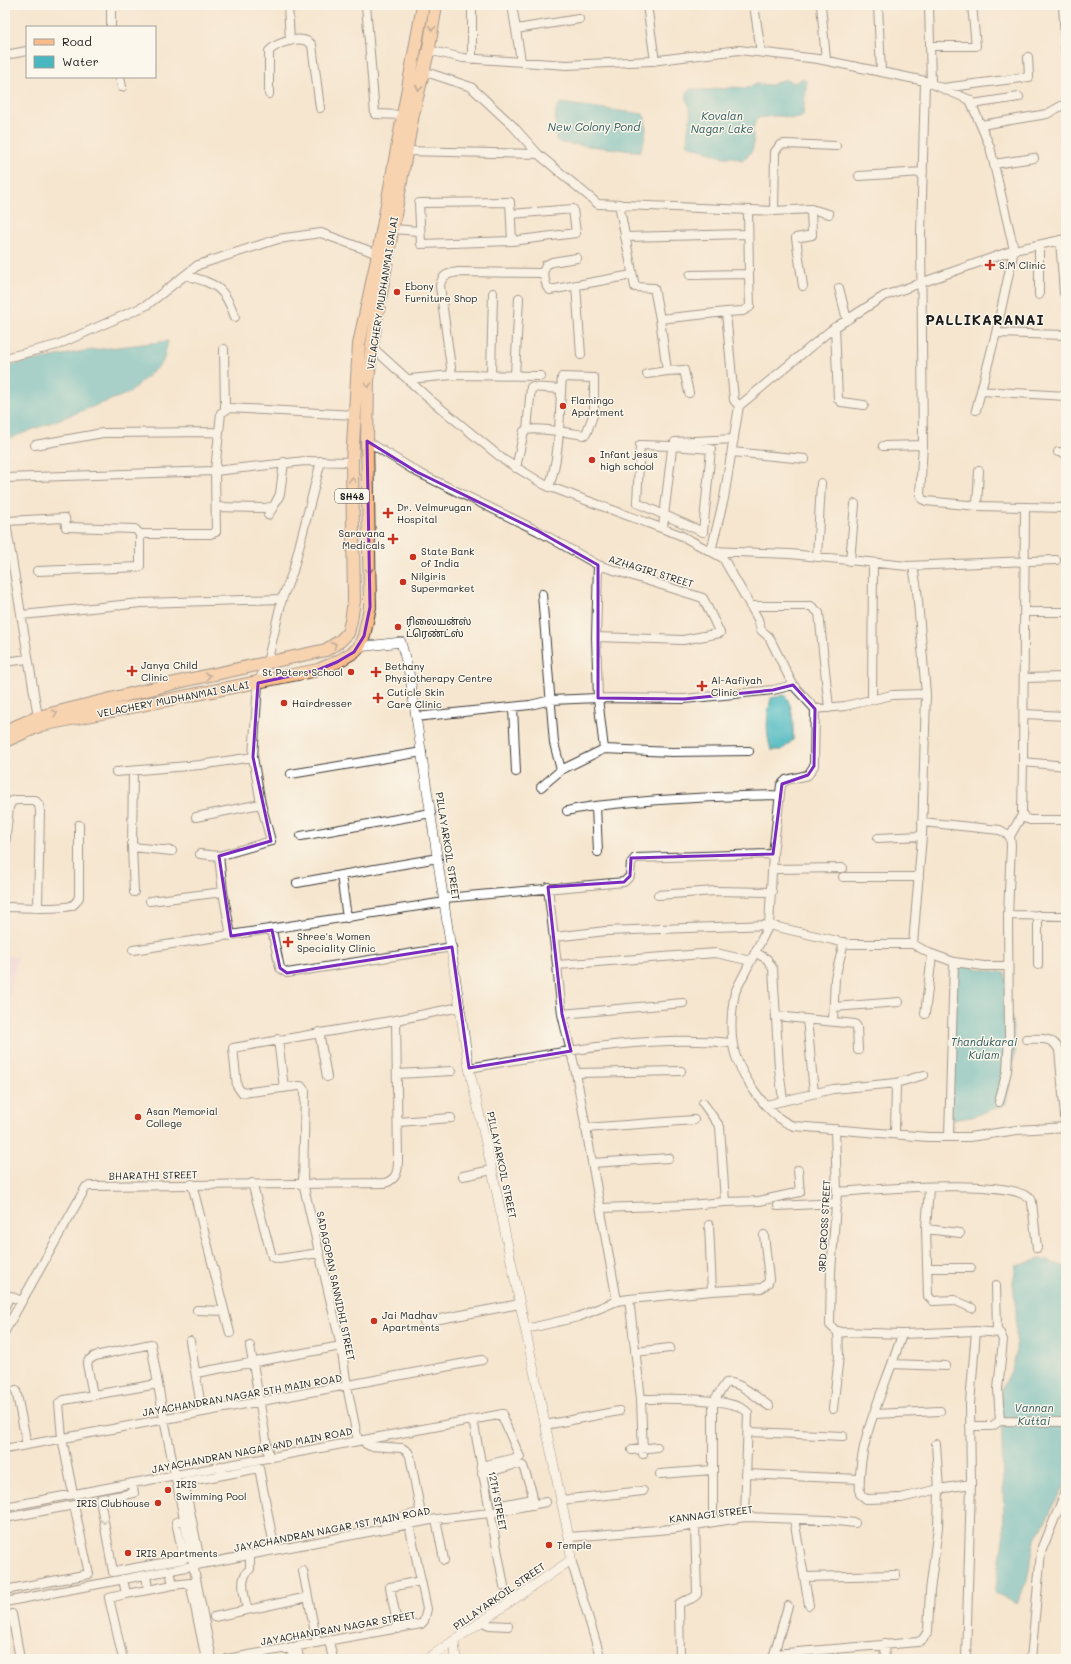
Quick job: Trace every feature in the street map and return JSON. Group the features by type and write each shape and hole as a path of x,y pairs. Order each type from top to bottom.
{"main road":[{"name":"VELACHERY MUDHANMAI SALAI","path":"5,731 38,717 188,680 326,650 340,641 348,633 354,601 352,462 359,344 378,254 423,5"},
{"name":"VELACHERY MUDHANMAI SALAI","path":"5,740 42,725 318,670 338,662 359,647 364,636 370,607 367,441 368,381 372,347 406,151 428,50 436,5"}],"street":[{"path":"111,5 111,26"},
{"path":"288,5 290,40"},
{"path":"366,5 375,114 403,115"},
{"path":"472,5 472,59"},
{"path":"512,5 522,61"},
{"path":"647,5 655,61"},
{"path":"754,5 761,52"},
{"path":"821,5 826,60"},
{"path":"878,5 881,72"},
{"path":"929,5 930,46 921,235 923,445 920,494 922,499 926,501 977,506 1066,508"},
{"path":"930,46 976,46 972,5"},
{"path":"1063,5 1066,57"},
{"path":"516,29 579,19"},
{"path":"270,94 269,50 290,40 305,40 312,45 320,108"},
{"path":"428,50 472,59 566,65 655,61 739,50 761,52 826,60 928,82 970,100 990,146 1014,250 996,333 976,410"},
{"path":"5,55 26,51"},
{"path":"942,88 1029,77 1028,57"},
{"path":"423,72 471,87 513,126 538,154 598,204 774,211 811,209 829,214"},
{"path":"120,78 122,87"},
{"path":"972,104 1019,97"},
{"path":"981,125 1047,114 1061,106"},
{"path":"774,211 775,152 777,147 785,144 836,146"},
{"path":"406,151 538,154"},
{"path":"994,164 1034,158"},
{"path":"859,176 923,172"},
{"path":"511,214 573,209 576,233 512,241 421,244 419,231 419,203 510,202 512,241"},
{"path":"619,204 635,287 654,288 667,371"},
{"path":"803,286 796,238 812,235 811,209"},
{"path":"660,319 743,311 750,307 747,234 748,210"},
{"path":"393,229 419,231"},
{"path":"5,358 57,345 147,305 198,265 288,236 321,233 378,254"},
{"path":"625,237 747,234"},
{"path":"712,551 724,498 739,406 835,327 884,296 1014,250 1063,239 1064,293"},
{"path":"1039,245 1039,295"},
{"path":"577,258 552,262 546,266 543,273 547,287 550,290 632,275"},
{"path":"452,375 440,286 441,279 444,275 458,272 543,273"},
{"path":"690,275 749,274"},
{"path":"185,275 215,285 228,298 235,317"},
{"path":"576,285 580,355"},
{"path":"839,288 847,320"},
{"path":"491,374 493,293"},
{"path":"515,375 519,298"},
{"path":"726,312 734,400 739,406"},
{"path":"835,327 838,400 841,402 864,405"},
{"path":"996,333 1066,335"},
{"path":"372,347 410,379 428,397 504,460 516,468 549,487 663,528 700,545 723,558 758,619 761,630 769,637 793,685 815,709 813,770 808,775 784,781 781,785 773,854 774,869 769,925 735,992 732,1014 732,1043 742,1071 766,1105 784,1123 794,1126 928,1137 969,1137 1017,1130 1066,1127 1064,1097 1056,1044 1050,1040 1026,1039"},
{"path":"140,534 210,534 216,532 215,470 222,413 225,409 224,349"},
{"path":"647,374 684,370 689,394"},
{"path":"410,379 452,375 491,374 541,376"},
{"path":"527,430 558,432 586,434 594,413 595,380 592,378 562,377 558,432 555,470 549,487"},
{"path":"516,468 524,431 527,430 531,387 561,389"},
{"path":"980,390 1066,396"},
{"path":"225,409 230,408 354,415"},
{"path":"35,445 104,433 219,432"},
{"path":"703,532 637,503 640,445 734,439"},
{"name":"AZHAGIRI STREET","path":"367,441 417,472 538,531 598,565 703,598 720,634 683,640 596,637 598,565"},
{"path":"663,528 670,444"},
{"path":"670,444 711,449 703,532 700,545"},
{"path":"883,446 923,445"},
{"path":"732,452 805,459"},
{"path":"200,854 219,856 271,841 261,804 253,757 258,683 267,663 282,599 293,571 321,461"},
{"path":"5,478 215,470 284,462 352,462"},
{"path":"268,515 280,494 284,462"},
{"path":"977,506 979,471"},
{"path":"817,557 821,483"},
{"path":"850,560 855,504"},
{"path":"216,507 274,506"},
{"path":"999,1102 1006,1071 1009,1037 1008,915 1011,845 1010,836 1022,815 1025,507"},
{"path":"37,571 140,567 140,534 135,529 66,527 65,518 5,519 38,717"},
{"path":"712,551 817,557 913,566 1056,560"},
{"path":"872,699 873,563"},
{"path":"913,566 917,590 926,694 922,836 913,944"},
{"path":"542,594 554,743 561,770"},
{"path":"22,615 141,603 282,599"},
{"path":"750,606 811,606 819,613 828,708"},
{"path":"1025,612 1066,612"},
{"path":"596,637 598,698 604,749"},
{"name":"PILLAYARKOIL STREET","path":"359,647 401,642 410,677 445,900 469,1068 546,1425 569,1537 571,1560 483,1622 427,1659"},
{"path":"5,662 28,659"},
{"path":"1024,678 1066,677"},
{"path":"416,717 530,705 551,700 598,698 684,699 774,690 793,685"},
{"path":"815,709 828,708 892,695 926,694"},
{"path":"513,707 516,772"},
{"path":"1024,714 1066,716"},
{"path":"541,787 561,770 604,749 672,752 749,750"},
{"path":"291,774 422,752"},
{"path":"116,772 200,765 253,757"},
{"path":"1023,762 1066,766"},
{"path":"133,771 132,847 134,892"},
{"path":"567,811 596,806 700,797 780,795"},
{"path":"5,846 9,806 12,801 24,799 35,800 39,805 40,811 38,907"},
{"path":"196,817 261,804"},
{"path":"596,806 598,852"},
{"path":"301,836 431,813"},
{"path":"1022,815 1030,820 1066,820"},
{"path":"922,822 1000,830 1010,836"},
{"path":"5,907 72,906 76,903 79,897 79,824"},
{"path":"878,838 922,836"},
{"path":"132,847 172,851"},
{"path":"133,950 347,918 445,900 548,887 624,882 630,876 631,863 635,858 773,854"},
{"path":"219,856 223,892 231,936"},
{"path":"297,883 438,858"},
{"path":"774,869 844,868"},
{"path":"341,875 347,918"},
{"path":"843,877 919,877"},
{"path":"548,887 562,1014 576,1073 617,1301"},
{"path":"658,895 715,891 772,892"},
{"path":"150,902 223,892"},
{"path":"1008,915 1066,916"},
{"path":"1038,915 1038,965"},
{"path":"554,937 606,931 769,925 833,942 866,945 913,944 932,955 954,962 984,966 1008,966"},
{"path":"272,930 280,968 287,973 452,947"},
{"path":"833,1021 835,978 844,942"},
{"path":"557,965 716,953 751,961"},
{"path":"756,953 767,959 773,969 779,1068 783,1101"},
{"path":"925,1014 932,955"},
{"path":"949,1136 954,962"},
{"path":"834,1007 899,1002"},
{"path":"562,1014 683,1003"},
{"path":"278,1039 284,1088 242,1093 237,1086 233,1058 233,1048 236,1046 319,1032 396,1020 460,1007"},
{"path":"776,1016 808,1018 855,1024 857,1027 858,1050"},
{"path":"808,1018 814,1093"},
{"path":"396,1020 398,1122 451,1118"},
{"path":"319,1032 327,1077"},
{"path":"469,1068 571,1051 669,1041 698,1040 732,1043"},
{"path":"397,1074 452,1071"},
{"path":"576,1073 681,1071"},
{"path":"766,1105 833,1089 896,1083 924,1075"},
{"path":"895,1134 896,1083"},
{"name":"SADAGOPAN SANNIDHI STREET","path":"284,1088 301,1086 305,1091 303,1183 341,1346 346,1386 361,1440"},
{"path":"703,1103 720,1127 725,1202"},
{"path":"585,1128 694,1120"},
{"name":"BHARATHI STREET","path":"5,1331 86,1187 192,1184 385,1183 395,1177 398,1169 398,1122"},
{"name":"3RD CROSS STREET","path":"835,1129 837,1203 831,1270 830,1325 838,1331"},
{"path":"592,1163 669,1158"},
{"path":"463,1176 492,1170"},
{"path":"601,1208 759,1201 800,1192 798,1170"},
{"path":"192,1184 230,1333"},
{"path":"252,1184 272,1257 279,1259 320,1253"},
{"path":"837,1192 987,1187 1028,1196 1032,1202 1037,1248"},
{"path":"929,1188 926,1229 928,1296 933,1301 954,1300 972,1308"},
{"path":"778,1206 837,1203"},
{"path":"709,1225 712,1290"},
{"path":"926,1229 960,1233"},
{"path":"526,1329 578,1317 617,1301 712,1290 762,1288 766,1286 769,1279 764,1236"},
{"path":"928,1268 971,1268"},
{"path":"996,1285 997,1332"},
{"path":"5,1306 7,1295 21,1301"},
{"path":"629,1299 641,1399 642,1452"},
{"path":"424,1322 520,1304"},
{"path":"197,1310 224,1310"},
{"path":"833,1409 839,1356 838,1331 902,1334 976,1331 997,1332 1002,1335 1003,1340 998,1389 1000,1421"},
{"path":"966,1659 971,1484 970,1426 976,1331"},
{"path":"902,1334 884,1384 867,1439 859,1479 861,1496 866,1499 901,1498 939,1489 971,1484"},
{"path":"190,1341 202,1412"},
{"path":"93,1395 87,1364 89,1360 95,1356 151,1344 164,1419 212,1659"},
{"path":"250,1346 269,1457"},
{"path":"196,1373 253,1364 341,1346"},
{"path":"635,1352 670,1348"},
{"name":"JAYACHANDRAN NAGAR 5TH MAIN ROAD","path":"5,1449 482,1360"},
{"path":"892,1364 946,1366"},
{"path":"713,1522 713,1402 726,1383 731,1382 738,1385 769,1406"},
{"path":"73,1494 62,1438 59,1403 64,1400 158,1384"},
{"path":"16,1390 28,1445"},
{"path":"641,1399 688,1399 713,1402 744,1409 749,1417 746,1474 746,1518"},
{"path":"546,1425 619,1411"},
{"path":"875,1414 940,1411"},
{"name":"JAYACHANDRAN NAGAR 4ND MAIN ROAD","path":"5,1506 175,1475 222,1470 269,1457 502,1414 520,1457 481,1470"},
{"name":"12TH STREET","path":"470,1420 474,1425 481,1470 504,1586"},
{"path":"970,1426 992,1426 1000,1421 1066,1422"},
{"path":"749,1432 843,1436"},
{"path":"361,1440 370,1446 402,1448 410,1456 420,1509 418,1513 385,1521 386,1528"},
{"path":"788,1606 773,1656 884,1644 918,1642 923,1639 928,1631 930,1591 938,1527 939,1489 936,1444"},
{"path":"632,1450 642,1452 657,1447"},
{"path":"481,1470 492,1471 517,1464 523,1466 533,1502 498,1503 492,1471"},
{"path":"259,1468 274,1546 200,1560 184,1482 222,1470 259,1468"},
{"path":"660,1474 712,1470"},
{"path":"746,1474 859,1479"},
{"path":"132,1483 134,1492 100,1499 113,1572 184,1559 176,1522 184,1520"},
{"path":"1031,1659 1041,1552 1063,1498 1066,1485"},
{"path":"561,1500 642,1491"},
{"name":"JAYACHANDRAN NAGAR 1ST MAIN ROAD","path":"5,1602 386,1528 436,1519 490,1513 533,1502 546,1502"},
{"path":"5,1518 74,1505 89,1574 5,1590"},
{"name":"KANNAGI STREET","path":"569,1537 671,1529 746,1518 794,1519 855,1523"},
{"path":"436,1519 444,1560"},
{"path":"794,1519 809,1605"},
{"name":"JAYACHANDRAN NAGAR STREET","path":"227,1659 261,1656 294,1647 416,1626 424,1621 427,1609 409,1524"},
{"path":"680,1659 679,1604 693,1598 697,1594 695,1525"},
{"path":"247,1610 243,1580 244,1573 250,1569 250,1555"},
{"path":"571,1560 602,1659"},
{"path":"303,1570 317,1643"},
{"path":"170,1571 173,1585"},
{"path":"146,1575 148,1590"},
{"path":"804,1577 896,1575"},
{"path":"123,1579 126,1594"},
{"path":"398,1629 390,1587 421,1581"},
{"path":"123,1659 109,1598 190,1583 206,1659"},
{"path":"38,1584 41,1595"},
{"path":"214,1617 308,1597"},
{"path":"5,1616 12,1614 20,1659"},
{"path":"483,1622 489,1625 508,1626"},
{"path":"329,1641 333,1659"},
{"path":"454,1641 456,1659"},
{"path":"884,1644 885,1659"},
{"path":"284,1659 295,1658 294,1647"}],"highlighted area":[{"path":"367,441 417,472 538,531 598,565 598,698 684,699 773,690 793,685 815,709 814,766 808,775 782,784 773,854 631,858 630,876 624,882 548,887 562,1014 571,1051 469,1068 452,947 287,973 280,968 272,930 231,936 219,856 271,841 253,757 258,683 318,670 337,662 354,652 364,636 370,607"}],"shaded area":[{"path":"18,956 5,1017 5,957"}],"water":[{"name":"Kovalan Nagar Lake","path":"803,78 806,81 806,85 803,116 797,119 781,116 758,118 754,124 752,150 749,155 742,160 732,157 722,157 688,145 687,135 690,110 687,100 687,92 691,89 711,90 715,88 748,88 756,84 771,85 785,79 794,83"},
{"name":"New Colony Pond","path":"560,103 643,114 646,122 646,132 640,151 561,143 556,140 555,115"},
{"path":"168,341 163,362 129,393 5,440 5,366 84,351"},
{"path":"785,695 790,705 793,722 793,740 782,750 771,750 767,724 771,698"},
{"name":"Thandukarai Kulam","path":"958,965 1005,973 1016,1047 1006,1104 972,1117 952,1120 948,1108"},
{"name":"Vannan Kuttai","path":"1040,1259 1066,1267 1066,1483 1035,1540 1027,1581 1017,1604 995,1594 1004,1532 1001,1391 1012,1369 1016,1354 1016,1312 1013,1282 1016,1266"}],"place":[{"name":"S.M Clinic","path":"990,265"},
{"name":"Ebony Furniture Shop","path":"397,292"},
{"name":"Flamingo Apartment","path":"563,406"},
{"name":"Infant jesus high school","path":"592,460"},
{"name":"Dr. Velmurugan Hospital","path":"388,513"},
{"name":"Saravana Medicals","path":"393,539"},
{"name":"State Bank of India","path":"413,557"},
{"name":"Nilgiris Supermarket","path":"403,582"},
{"name":"ரிலையன்ஸ் ட்ரெண்ட்ஸ்","path":"398,627"},
{"name":"Janya Child Clinic","path":"132,671"},
{"name":"St Peters School","path":"351,672"},
{"name":"Bethany Physiotherapy Centre","path":"376,672"},
{"name":"Al-Aafiyah Clinic","path":"702,686"},
{"name":"Cuticle Skin Care Clinic","path":"378,698"},
{"name":"Hairdresser","path":"284,703"},
{"name":"Shree's Women Speciality Clinic","path":"288,942"},
{"name":"Asan Memorial College","path":"138,1117"},
{"name":"Jai Madhav Apartments","path":"374,1321"},
{"name":"IRIS Swimming Pool","path":"168,1490"},
{"name":"IRIS Clubhouse","path":"158,1503"},
{"name":"Temple","path":"549,1545"},
{"name":"IRIS Apartments","path":"128,1553"}],"district":[{"name":"PALLIKARANAI","path":"985,319"}]}
